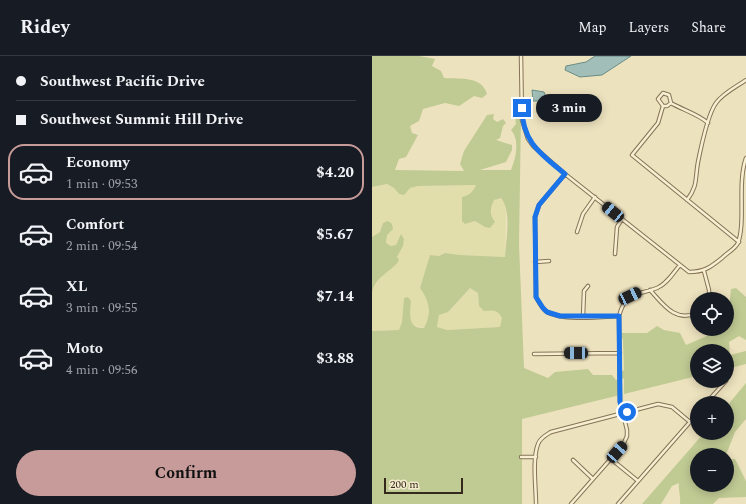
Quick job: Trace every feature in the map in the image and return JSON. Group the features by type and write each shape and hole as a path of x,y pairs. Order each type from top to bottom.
{"street":[{"path":"521,56 522,120 524,128 533,146 565,174 689,272 704,271 739,242 743,229 745,189 743,172 746,158"},
{"path":"687,200 692,193 697,180 698,163 708,123 716,103 724,95 746,80"},
{"path":"663,106 659,102 660,95 668,94 671,99 671,103 686,112 701,117 708,123"},
{"path":"663,106 667,106 671,103"},
{"path":"663,106 658,123 632,155 739,242"},
{"path":"701,117 711,114"},
{"path":"565,174 539,205 535,217 536,297 547,312 560,316 619,316"},
{"path":"577,232 583,214 595,197"},
{"path":"615,254 617,227 622,219"},
{"path":"535,262 549,261"},
{"path":"571,504 623,445 627,436 620,401 619,316 623,303 630,296 664,284 680,266"},
{"path":"704,271 709,292"},
{"path":"583,317 584,291 588,286"},
{"path":"650,290 673,314 683,316 690,314"},
{"path":"534,354 620,353"},
{"path":"712,396 720,388"},
{"path":"536,504 536,458 538,443 543,437 551,432 664,404 672,407 690,422 618,504"},
{"path":"521,458 536,458"},
{"path":"611,459 638,481"},
{"path":"573,460 593,479"}],"shaded area":[{"path":"387,184 394,188 399,194 410,188 418,186 476,185 473,192 468,196 465,224 475,221 485,227 491,217 490,209 494,200 500,198 505,203 505,257 445,253 439,256 430,255 420,288 427,298 430,309 430,318 424,328 412,325 409,319 411,301 404,299 402,322 399,330 372,331 372,289 384,273 397,264 397,257 403,246 391,246 386,243 387,235 383,223 380,232 372,237 372,187"},
{"path":"470,288 478,293 479,306 484,310 493,310 500,313 503,318 500,327 447,330 437,327 439,315 448,312"}],"green space":[{"path":"372,56 419,56 435,59 432,66 441,71 444,78 475,81 484,88 487,94 482,98 474,96 459,106 445,103 423,109 419,121 410,126 412,133 418,135 406,157 399,159 395,170 464,171 460,164 464,151 487,115 494,114 493,119 497,122 503,119 506,123 503,126 500,138 496,140 512,145 512,150 506,162 480,170 511,170 516,149 516,139 511,130 516,124 515,116 512,114 514,110 519,111 521,116 519,244 524,368 548,378 555,372 588,369 593,375 612,375 616,380 620,379 620,395 522,419 522,504 372,504 372,331 399,330 402,322 404,298 408,297 411,301 410,315 412,323 419,328 424,328 427,323 429,308 426,298 420,288 430,255 439,256 445,253 505,257 508,226 506,211 501,198 494,200 491,214 495,222 490,228 485,227 475,221 465,224 462,221 462,197 471,193 476,185 418,186 410,188 404,195 399,194 394,188 387,184 372,187","holes":["470,288 478,293 479,306 484,311 495,311 499,313 502,318 500,327 447,330 437,327 439,315 448,312"]},
{"path":"388,221 392,224 393,229 387,235 386,243 391,246 396,245 401,234 404,239 403,246 397,257 399,260 379,279 373,289 372,295 372,237 380,232 383,223"},
{"path":"736,288 746,297 746,340 739,336 729,342 729,344 690,344 690,378 624,394 624,378 622,379 622,371 624,370 623,339 621,333 647,333 657,326 664,330 680,333 686,345 707,336 734,336 734,292 731,292 731,289"},
{"path":"746,351 746,364 734,367 734,354"},
{"path":"746,383 746,419 734,435 734,398"},
{"path":"698,440 732,440 729,448 691,448"},
{"path":"690,449 690,492 734,492 734,459 746,481 746,497 719,498 713,504 680,504 679,483 672,486 661,504 642,504"}],"water":[{"path":"595,56 631,56 602,75 580,77 565,70 566,66 586,62"},
{"path":"532,90 544,92 546,97 543,101 533,101"}],"route":[{"path":"522,108 522,120 528,139 533,146 565,174 539,205 535,217 536,297 547,312 554,315 619,316 620,402 623,414 627,412"}]}
